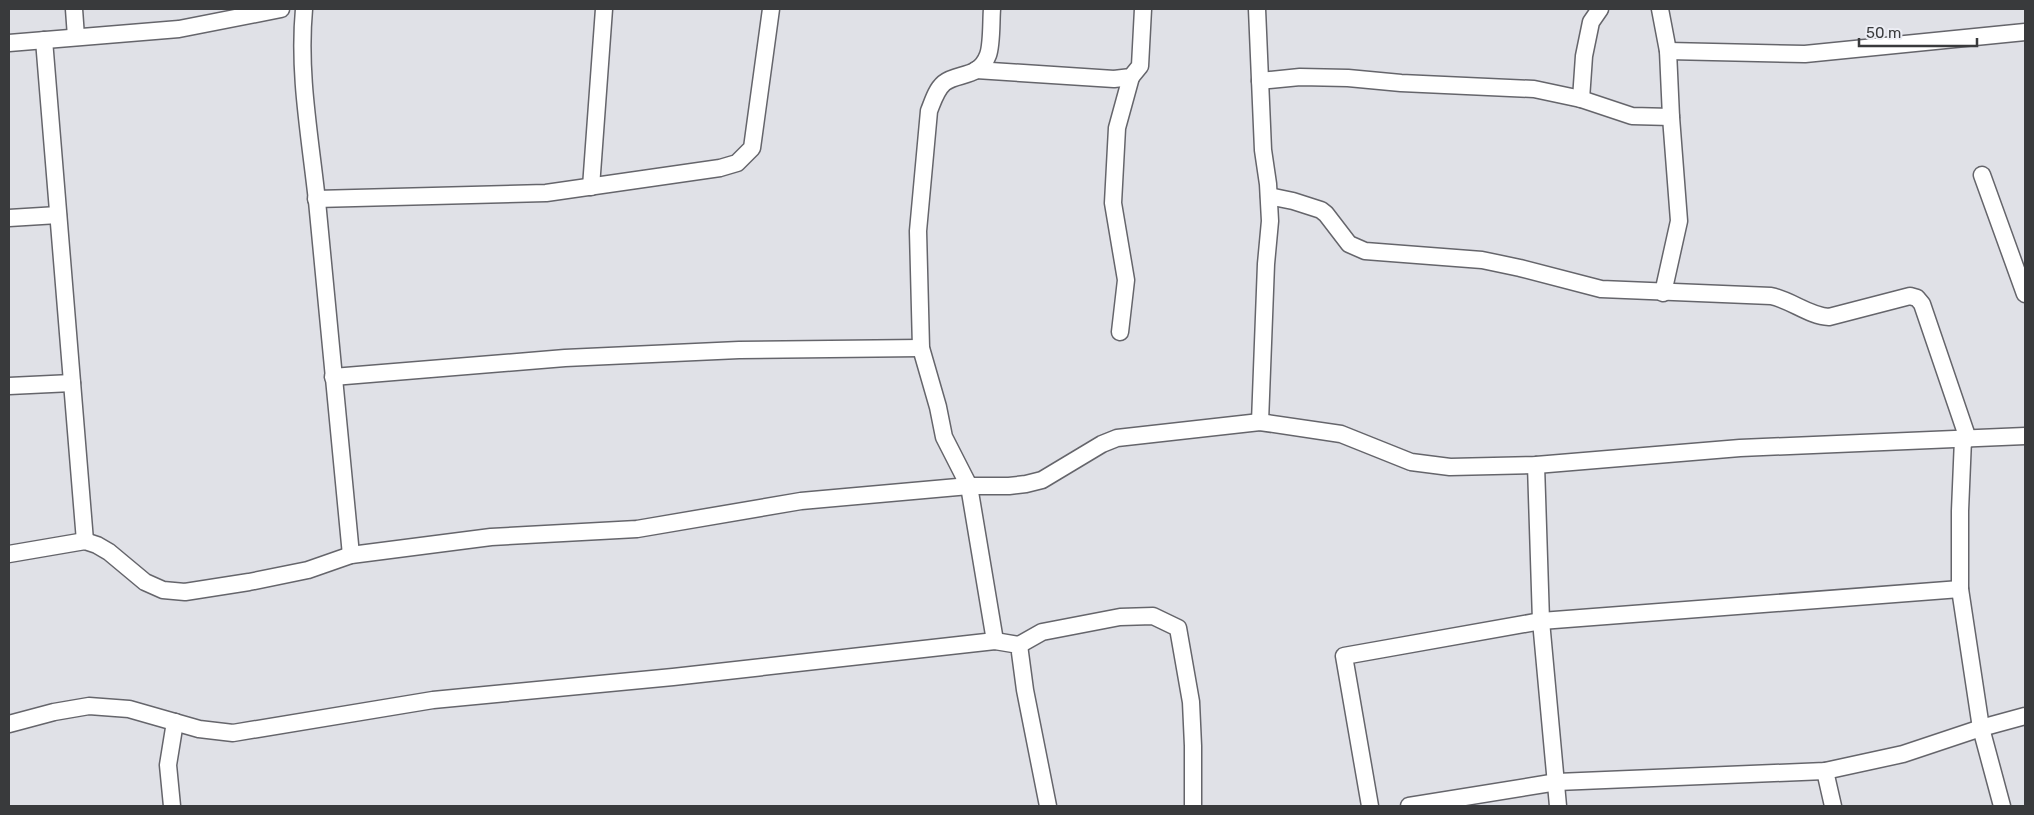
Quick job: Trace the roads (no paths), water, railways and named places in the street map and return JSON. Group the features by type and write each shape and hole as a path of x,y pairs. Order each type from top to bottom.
{"street":[{"path":"74,9 76,37"},
{"path":"9,43 179,29 281,9"},
{"path":"304,9 301,41 303,91 316,199 351,555"},
{"path":"592,187 604,9"},
{"path":"316,199 546,193 720,168 738,163 752,148 771,9"},
{"path":"992,9 989,54 984,64 976,70 944,83 935,95 929,111 918,231 921,348 938,407 944,437 969,486 995,641"},
{"path":"1120,332 1126,280 1113,203 1117,128 1131,77 1140,66 1143,9"},
{"path":"1257,9 1263,150 1270,221 1266,264 1260,422"},
{"path":"1581,99 1584,62 1591,22 1600,9"},
{"path":"1660,9 1668,51 1679,221 1663,293"},
{"path":"1668,51 1805,54 2025,32"},
{"path":"44,40 85,541"},
{"path":"976,70 1114,79 1131,77"},
{"path":"1260,81 1300,77 1348,78 1400,83 1534,89 1581,99 1632,116 1671,117"},
{"path":"1982,176 2025,294"},
{"path":"1269,196 1294,200 1321,210 1349,244 1365,250 1482,260 1600,289 1771,296 1817,315 1829,317 1901,297 1910,296 1917,298 1922,304 1966,439 1960,511 1960,589 1981,728 2002,806"},
{"path":"9,218 58,215"},
{"path":"333,377 565,358 739,350 921,348"},
{"path":"9,386 72,383"},
{"path":"9,554 85,541 109,552 145,582 162,590 185,592 250,582 308,570 351,555 491,537 637,528 801,501 969,486 1009,486 1042,480 1102,444 1116,438 1260,422 1341,434 1411,462 1450,467 1536,465 1740,448 2025,436"},
{"path":"1536,465 1541,621 1558,806"},
{"path":"1370,806 1344,656 1541,621 1960,589"},
{"path":"9,724 54,712 89,706 129,709 199,729 233,733 433,700 673,677 995,641 1019,645 1042,632 1120,618 1153,616 1178,628 1191,702 1194,746 1193,806"},
{"path":"1019,645 1025,690 1048,806"},
{"path":"1409,806 1557,782 1824,770 1903,754 1981,728 2025,716"},
{"path":"172,806 168,765 175,722"},
{"path":"1824,770 1833,806"}]}
